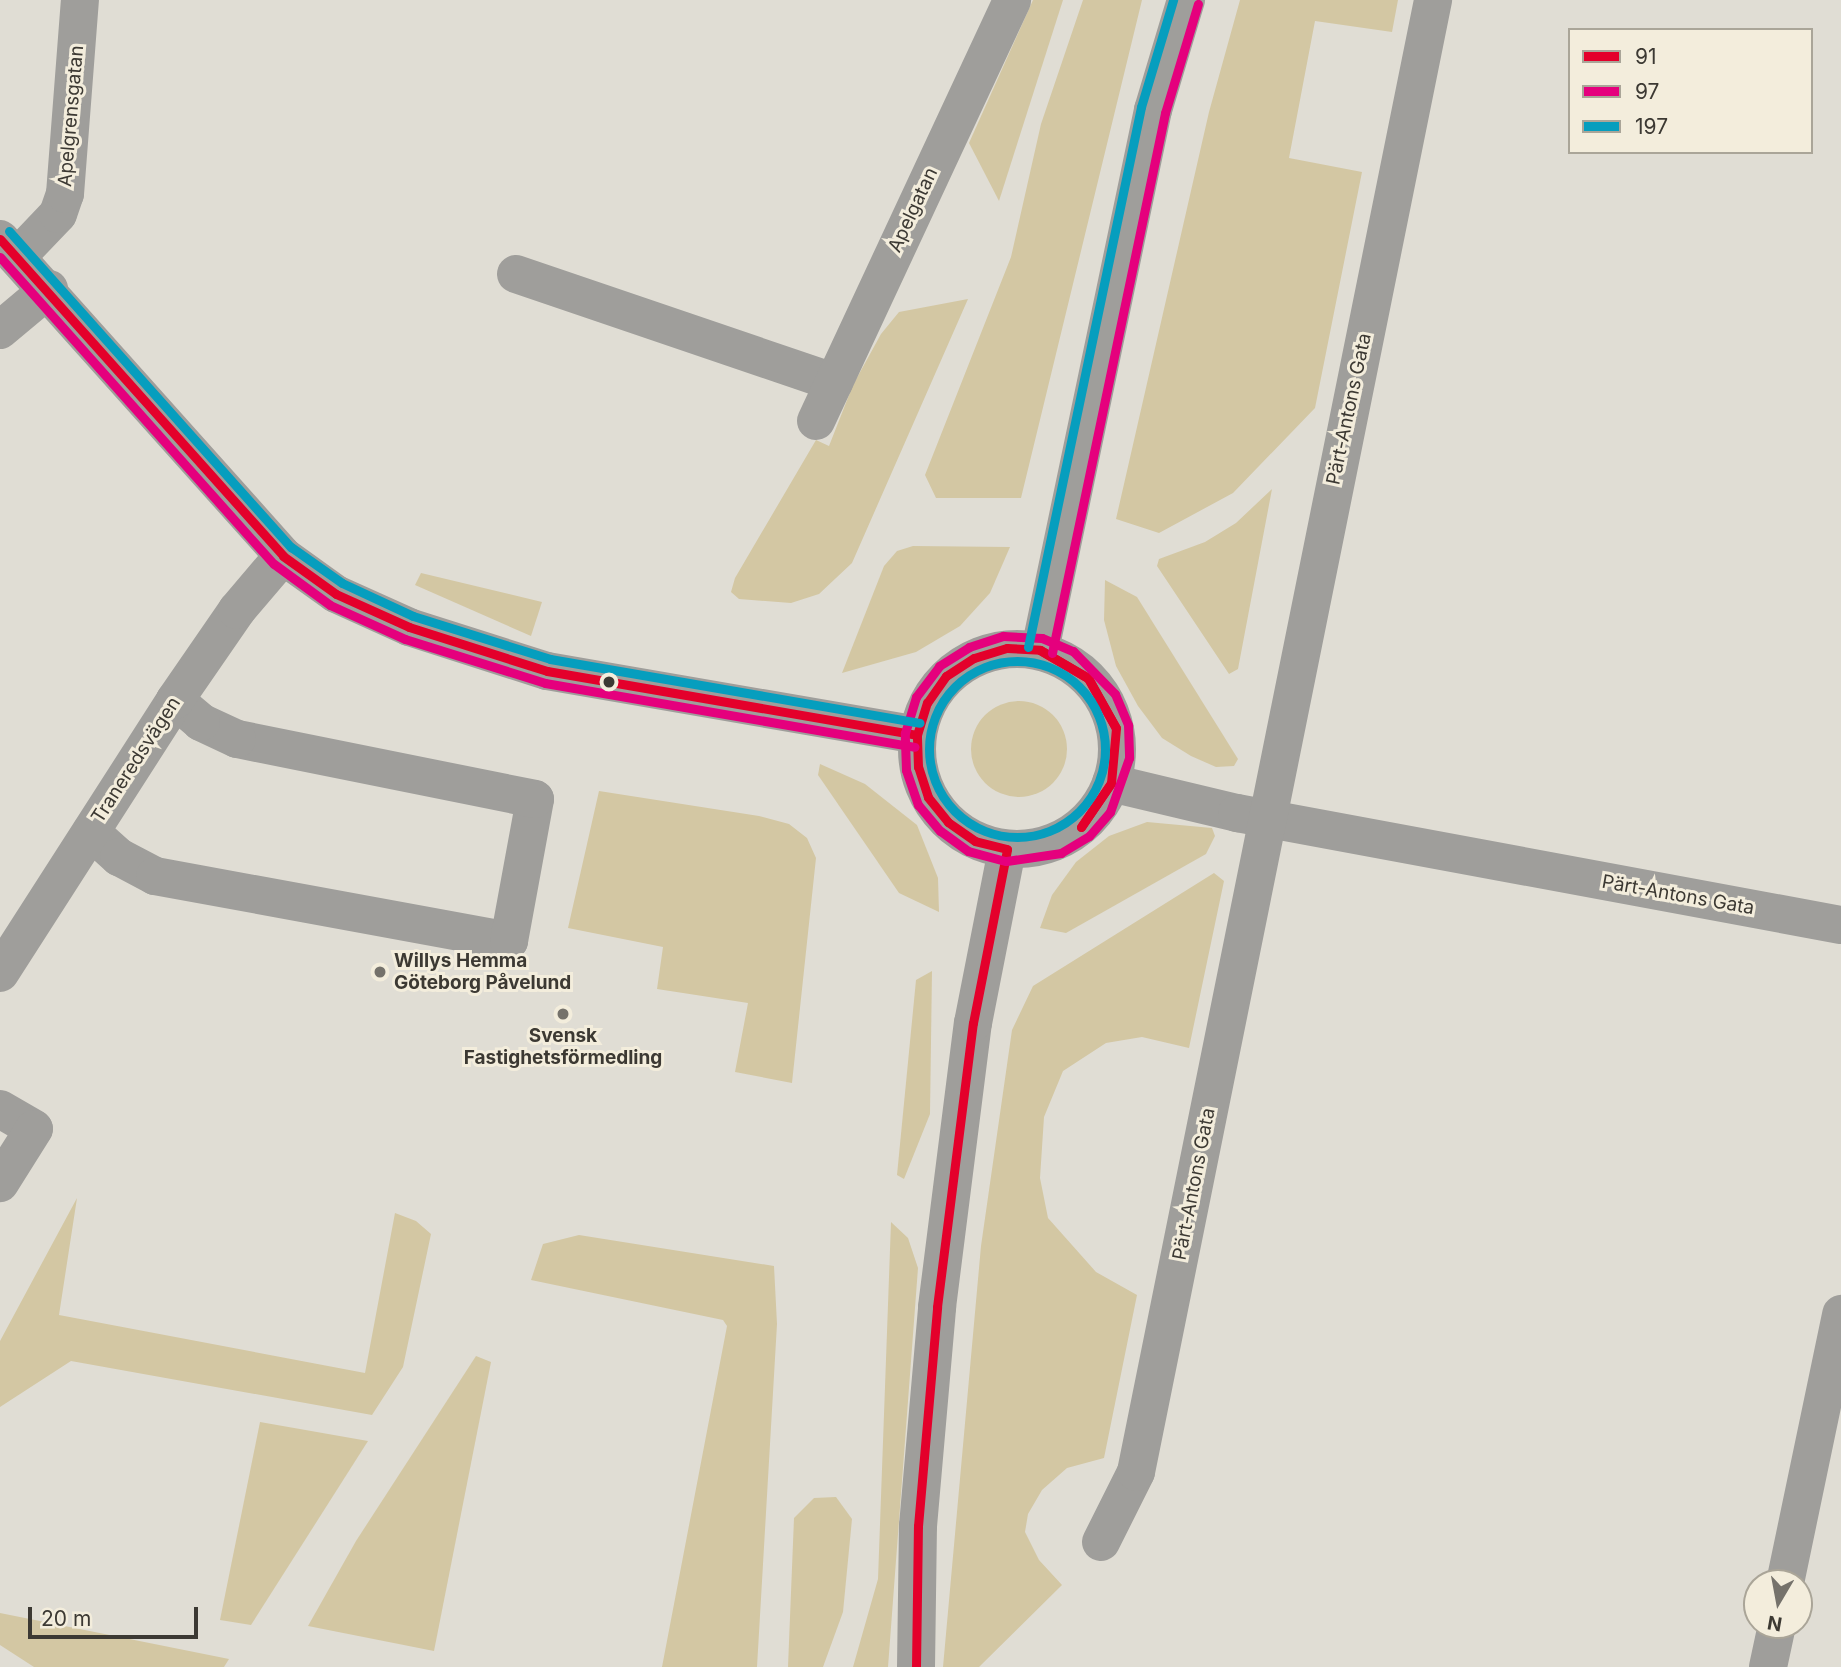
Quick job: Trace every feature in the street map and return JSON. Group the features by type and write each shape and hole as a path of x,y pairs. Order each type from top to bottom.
{"street":[{"name":"Apelgrensgatan","path":"9,248 58,214 65,194 79,0"},
{"name":"Apelgatan","path":"816,421 1012,0"},
{"path":"1040,650 1153,110 1186,0"},
{"name":"Pärt-Antons Gata","path":"1101,1542 1136,1472 1433,0"},
{"path":"9,248 49,289 284,556 336,594 409,627 548,671 917,735"},
{"path":"516,274 834,382"},
{"path":"0,330 49,289"},
{"name":"Traneredsvägen","path":"0,973 175,700 237,610 284,556"},
{"path":"1007,648 1040,650 1088,678 1105,701 1116,737 1111,783 1099,807 1058,841 1007,849 975,841 942,814 918,767 917,735 927,703 946,676 974,658 1007,648"},
{"path":"90,832 119,857 155,876 509,941 535,799 237,739 201,722 175,700"},
{"name":"Pärt-Antons Gata","path":"1111,783 1268,818 1841,925"},
{"path":"916,1667 918,1526 937,1307 973,1023 1007,849"},
{"path":"0,1109 34,1129 0,1183"},
{"path":"1788,1569 1841,1314"},
{"path":"1768,1667 1774,1639"}],"shaded area":[{"path":"1033,0 1063,0 999,201 969,143"},
{"path":"1083,0 1142,0 1021,498 936,498 925,475 1011,257 1041,124"},
{"path":"1240,0 1398,0 1392,32 1315,21 1289,158 1362,172 1315,408 1233,493 1159,533 1116,519 1209,112"},
{"path":"968,299 852,563 819,594 791,603 739,599 731,592 735,578 816,440 829,446 853,385 881,334 899,312"},
{"path":"1272,489 1238,669 1229,674 1157,566 1159,559 1205,542 1236,523"},
{"path":"913,546 1010,547 990,593 960,626 916,652 842,673 884,566 897,551"},
{"path":"421,573 542,602 531,636 415,585"},
{"path":"1105,580 1137,597 1238,759 1234,766 1216,767 1191,756 1162,738 1138,706 1116,666 1104,620"},
{"path":"1019,701 1038,704 1053,715 1064,730 1067,749 1064,768 1053,783 1038,794 1019,797 1000,794 985,783 974,768 971,749 974,730 985,715 1000,704"},
{"path":"820,764 865,784 917,825 938,878 939,912 899,893 818,775"},
{"path":"599,791 759,816 789,824 807,838 816,858 792,1083 735,1072 748,1003 657,989 663,947 568,928"},
{"path":"1147,822 1212,828 1215,836 1206,854 1066,933 1040,928 1052,895 1076,862 1109,836"},
{"path":"1214,873 1224,881 1189,1048 1142,1037 1106,1043 1063,1071 1044,1117 1040,1178 1048,1218 1096,1272 1137,1295 1104,1458 1067,1468 1042,1490 1028,1514 1025,1532 1039,1560 1062,1585 979,1667 943,1667 981,1246 1012,1030 1033,986"},
{"path":"932,971 930,1114 904,1179 897,1175 916,980"},
{"path":"77,1198 59,1315 365,1373 395,1213 416,1221 431,1234 403,1367 372,1415 71,1361 0,1407 0,1341"},
{"path":"891,1222 908,1238 918,1268 888,1667 853,1667 878,1579"},
{"path":"579,1235 774,1266 777,1324 757,1667 662,1667 727,1326 723,1320 531,1280 543,1244"},
{"path":"476,1356 491,1362 434,1651 308,1626 356,1541"},
{"path":"260,1422 368,1441 251,1625 220,1620"},
{"path":"836,1497 852,1519 843,1612 823,1667 788,1667 794,1518 814,1498"},
{"path":"0,1613 229,1659 224,1667 34,1667 0,1645"}],"transit line":[{"name":"197","path":"1028,647 1141,107 1173,0"},
{"name":"97","path":"1052,653 1165,113 1198,4"},
{"name":"197","path":"9,231 291,547 342,583 413,616 550,659 919,723"},
{"name":"91","path":"0,239 283,556 336,594 409,627 547,671 917,735"},
{"name":"97","path":"0,257 274,564 330,605 405,639 545,683 915,747"},
{"name":"97","path":"1005,861 968,851 940,831 918,805 906,770 905,733 916,697 939,666 969,647 1003,636 1042,638 1073,651 1115,694 1128,725 1129,758 1110,812 1089,836 1061,853 1007,861"},
{"name":"91","path":"1007,849 975,841 948,822 928,797 918,767 917,735 927,703 946,676 974,658 1007,648 1040,650"},
{"name":"91","path":"1040,650 1088,678"},
{"name":"91","path":"1040,650 1088,678"},
{"name":"197","path":"1017,661 1051,668 1079,687 1098,715 1105,749 1098,783 1079,811 1051,830 1017,837 983,830 955,811 936,783 929,749 936,715 955,687 983,668 1017,661"},
{"name":"91","path":"1088,678 1116,728"},
{"name":"91","path":"1088,678 1116,728"},
{"name":"91","path":"1111,783 1116,728"},
{"name":"91","path":"1081,827 1111,783"},
{"name":"91","path":"1081,827 1111,783"},
{"name":"91","path":"916,1667 918,1526 937,1307 973,1023 1007,849"}],"place":[{"name":"Willys Hemma Göteborg Påvelund","path":"380,972"},
{"name":"Svensk Fastighetsförmedling","path":"563,1014"}]}
